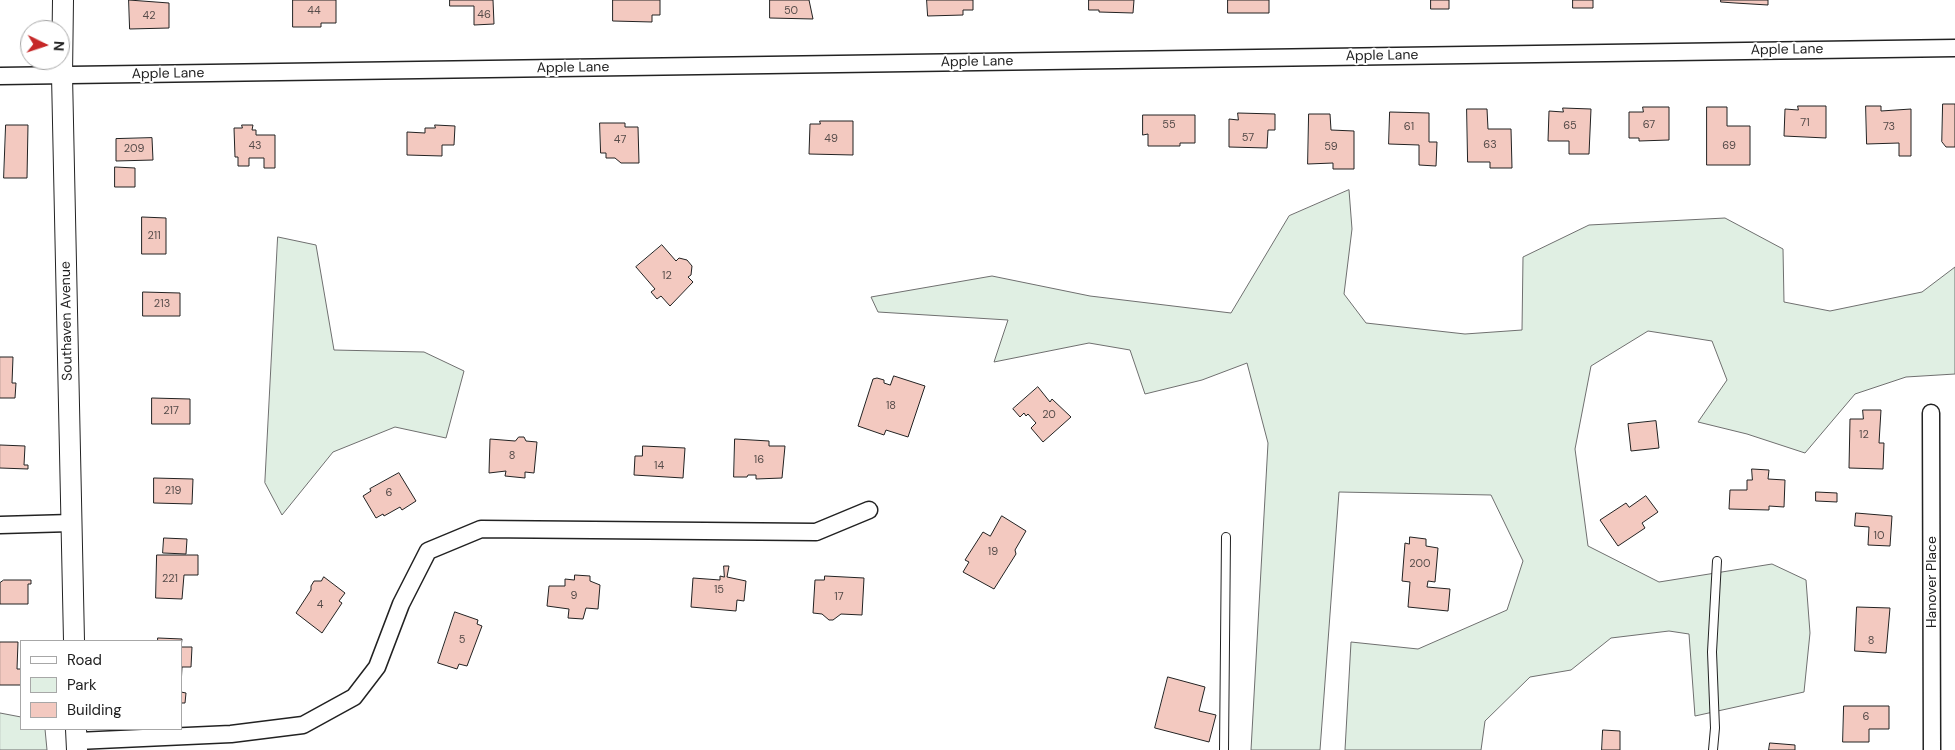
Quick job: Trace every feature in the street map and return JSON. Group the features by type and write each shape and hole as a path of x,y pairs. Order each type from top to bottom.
{"street":[{"name":"Southaven Avenue","path":"63,0 62,75 74,640"},
{"name":"Apple Lane","path":"0,76 1955,48"},
{"name":"Hanover Place","path":"1931,413 1932,750"},
{"path":"76,740 230,734 303,725 354,697 377,666 401,604 428,551 482,529 816,532 870,510"},
{"path":"0,525 71,523"}],"lane":[{"path":"1224,750 1226,537"},
{"path":"1713,750 1715,728 1712,652 1717,561"}],"green space":[{"path":"1349,190 1352,229 1344,294 1366,323 1465,334 1522,330 1523,257 1589,225 1725,218 1783,249 1784,302 1830,311 1922,292 1955,267 1955,374 1906,377 1855,394 1805,453 1747,434 1698,422 1727,380 1712,341 1648,331 1591,366 1575,449 1588,546 1659,582 1772,564 1806,580 1810,633 1804,692 1695,716 1689,634 1669,631 1611,638 1571,670 1530,677 1485,721 1481,750 1345,750 1351,642 1418,649 1507,610 1523,561 1491,495 1339,492 1320,750 1251,750 1268,443 1247,363 1202,380 1145,394 1130,350 1089,343 994,362 1008,320 878,312 871,297 992,276 1090,296 1231,313 1289,216"},
{"path":"278,237 316,245 334,350 424,352 464,371 446,438 395,427 333,452 282,515 265,483"},
{"path":"0,713 20,717 20,730 45,730 47,750 0,750"}],"building":[{"path":"129,0 169,3 169,28 130,29"},
{"path":"293,0 336,0 336,23 321,23 321,27 293,27"},
{"path":"450,0 493,0 494,24 474,25 474,6 450,6"},
{"path":"613,0 660,0 660,15 652,15 652,22 613,21"},
{"path":"770,0 809,0 813,19 770,18"},
{"path":"927,0 973,0 973,10 963,10 963,15 928,16"},
{"path":"1089,0 1134,0 1133,13 1089,10"},
{"path":"1228,0 1269,0 1269,13 1228,13"},
{"path":"1431,0 1449,0 1449,9 1431,9"},
{"path":"1573,0 1593,0 1593,8 1573,8"},
{"path":"1721,0 1768,0 1768,5 1721,2"},
{"path":"1943,104 1955,104 1955,147 1946,147 1942,142"},
{"path":"1798,106 1826,106 1826,138 1784,136 1785,109 1798,110"},
{"path":"1866,106 1881,106 1881,111 1911,109 1911,156 1899,156 1899,143 1867,144"},
{"path":"1643,107 1669,107 1669,140 1639,141 1639,138 1629,138 1629,112 1643,112"},
{"path":"1707,107 1727,107 1727,126 1750,126 1750,165 1707,165"},
{"path":"1563,108 1591,109 1589,154 1569,154 1569,141 1548,141 1549,111 1563,112"},
{"path":"1467,109 1487,109 1488,129 1511,129 1512,168 1490,168 1490,162 1468,162"},
{"path":"1390,112 1429,113 1429,142 1437,142 1436,166 1419,165 1419,145 1389,144"},
{"path":"1238,113 1275,114 1275,130 1268,130 1267,148 1229,147 1229,119 1238,120"},
{"path":"1309,114 1330,114 1331,130 1354,131 1354,169 1333,169 1333,163 1308,164"},
{"path":"1143,115 1195,115 1195,143 1180,143 1180,146 1148,146 1148,134 1143,135"},
{"path":"820,121 853,121 853,155 809,154 810,124 820,124"},
{"path":"600,123 625,123 625,127 638,127 639,163 621,163 615,158 606,158 606,153 601,153"},
{"path":"6,125 28,125 27,178 4,178"},
{"path":"242,125 253,125 252,130 256,130 256,135 275,135 275,168 264,168 264,158 249,158 249,166 238,166 238,157 235,157 234,128 242,128"},
{"path":"435,125 455,126 454,145 442,145 442,156 407,155 407,132 425,133 425,128 435,128"},
{"path":"152,138 153,160 116,161 116,139"},
{"path":"115,167 135,168 135,187 115,187"},
{"path":"142,217 166,218 166,254 142,254"},
{"path":"662,245 676,261 679,258 687,260 692,266 691,275 688,277 693,282 670,306 661,296 657,299 651,292 655,289 636,267"},
{"path":"143,292 180,293 180,316 143,316"},
{"path":"0,357 13,357 12,383 16,383 15,398 0,398"},
{"path":"894,376 925,386 908,437 886,430 884,435 858,426 873,379 884,380 884,383 890,385"},
{"path":"1038,387 1050,402 1052,399 1071,417 1043,442 1031,428 1036,423 1028,414 1026,416 1024,413 1020,417 1013,409"},
{"path":"152,398 190,399 190,424 152,424"},
{"path":"1863,410 1881,410 1879,443 1884,443 1883,469 1849,468 1850,419 1863,419"},
{"path":"1656,421 1659,448 1631,451 1628,424"},
{"path":"519,437 524,437 526,441 537,442 534,473 525,472 525,478 505,476 506,471 489,473 490,439 515,441"},
{"path":"735,439 769,441 769,446 785,446 782,478 756,479 756,475 734,477"},
{"path":"0,445 25,446 24,465 28,465 28,469 0,468"},
{"path":"643,446 685,448 683,478 634,475 635,456 642,456"},
{"path":"1752,469 1769,470 1768,479 1785,480 1784,507 1769,506 1769,510 1729,509 1730,490 1747,490 1747,480 1752,480"},
{"path":"399,473 416,501 402,510 400,507 384,516 383,514 376,518 363,496 371,491 370,489"},
{"path":"154,478 193,479 192,504 154,503"},
{"path":"1816,492 1837,493 1837,502 1816,501"},
{"path":"1646,496 1658,512 1642,523 1645,528 1618,546 1600,520 1626,503 1629,507"},
{"path":"1856,513 1892,516 1890,546 1868,545 1869,527 1855,526"},
{"path":"1002,516 1026,531 1015,550 1016,554 994,589 963,572 969,562 965,560 983,532 990,536"},
{"path":"1410,537 1426,539 1426,546 1438,548 1435,582 1428,581 1427,587 1450,589 1448,611 1408,607 1410,582 1402,581 1405,543 1409,544"},
{"path":"164,538 187,539 186,554 163,553"},
{"path":"157,555 198,555 198,575 184,575 182,599 156,598"},
{"path":"724,566 729,566 727,577 746,581 744,601 737,600 736,611 691,607 693,578 720,580 720,576 724,577"},
{"path":"575,575 590,576 590,581 600,585 598,609 586,608 583,619 568,618 569,609 547,606 549,586 565,586 565,579 574,580"},
{"path":"825,576 864,578 862,615 841,614 833,620 829,620 822,614 813,613 815,580 824,580"},
{"path":"324,577 345,593 339,601 342,603 322,633 296,613 311,590 314,581 321,581"},
{"path":"4,580 31,580 31,584 28,584 28,604 0,604 0,583"},
{"path":"1857,607 1890,608 1886,653 1855,651"},
{"path":"455,612 478,620 477,624 482,626 467,666 459,664 457,669 438,663"},
{"path":"158,638 182,639 182,640 158,640"},
{"path":"0,642 18,642 17,669 20,669 20,685 0,685"},
{"path":"182,647 192,647 191,667 182,667"},
{"path":"1168,677 1205,687 1199,711 1216,715 1209,742 1155,728"},
{"path":"182,692 186,693 185,703 182,703"},
{"path":"1844,706 1889,706 1889,729 1869,729 1869,742 1843,742"},
{"path":"1603,730 1620,731 1620,750 1602,750"},
{"path":"1770,743 1795,745 1795,750 1769,750"}]}
